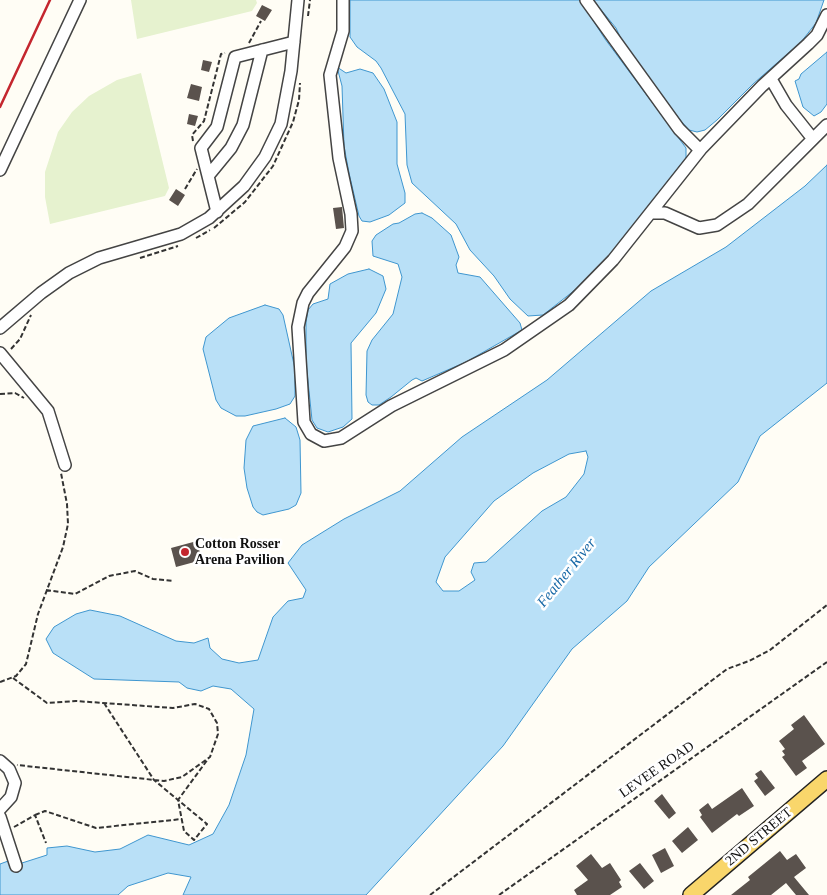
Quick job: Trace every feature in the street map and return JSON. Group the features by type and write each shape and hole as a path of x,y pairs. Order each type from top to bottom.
{"main road":[{"name":"2ND STREET","path":"691,895 827,779"}],"street":[{"path":"0,170 80,0"},
{"path":"0,328 40,293 84,264 181,234 217,212 244,186 273,142 285,107 298,0"},
{"path":"344,0 343,31 331,69 331,82 339,158 351,214 352,231 345,247 308,293 303,303 298,327 306,429 317,439 332,441 341,438 391,406 518,342 581,294 614,260 700,150 817,35 827,15"},
{"path":"586,0 679,129 700,150"},
{"path":"217,212 201,148 217,127 235,57 294,42"},
{"path":"208,176 231,148 243,125 262,50"},
{"path":"771,79 786,105 812,139"},
{"path":"651,213 665,213 699,228 716,225 741,210 827,125"},
{"path":"2,354 48,411 65,465"},
{"path":"0,809 11,797 15,783 9,769 1,762"},
{"path":"0,817 16,866"}],"path":[{"path":"306,23 310,0"},
{"path":"193,240 218,225 233,213 266,176 280,154 293,122 299,100 300,77"},
{"path":"139,258 184,244"},
{"path":"2,354 20,338 34,312"},
{"path":"0,394 15,393 30,402"},
{"path":"0,682 12,678 26,664 38,614 63,547 68,524 67,504 61,473 65,465"},
{"path":"46,590 75,594 109,576 135,571 153,579 174,581"},
{"path":"430,895 727,669 749,661 770,650 827,605"},
{"name":"LEVEE ROAD","path":"499,895 827,662"},
{"path":"12,678 47,703 76,701 104,703 174,708 195,704 209,710 216,722 218,734 210,757 178,800 184,831 194,840 208,824 178,800 154,780 104,703"},
{"path":"1,762 164,781 182,777 210,757"},
{"path":"4,831 44,812 96,828 182,819"},
{"path":"35,815 46,843"}],"green space":[{"path":"131,0 256,0 257,3 252,11 137,39"},
{"path":"141,73 169,188 165,196 50,224 45,197 45,172 58,132 72,112 89,96 117,80"}],"water":[{"path":"350,0 580,0 605,39 686,148 686,158 608,257 580,286 543,315 528,316 510,299 494,276 470,250 456,224 412,183 407,165 405,114 376,61 357,47 350,37"},
{"path":"593,0 824,0 816,23 801,42 753,84 717,120 705,130 697,132 689,130 681,121 623,43 616,28"},
{"path":"827,52 827,104 821,112 814,116 803,107 795,81"},
{"path":"337,67 346,73 360,69 373,73 384,89 397,122 397,164 405,193 405,203 389,215 370,222 362,221 359,216 349,173 344,146 342,86"},
{"name":"Feather River","path":"827,165 827,383 760,436 738,482 649,567 627,601 572,649 503,746 366,895 183,895 191,877 168,873 128,886 118,895 0,895 0,864 19,857 22,863 47,855 47,848 67,846 95,852 120,849 148,835 189,845 213,834 229,805 246,755 254,709 231,689 213,686 201,691 187,688 179,682 94,679 53,653 46,639 54,627 76,614 90,610 120,616 176,641 194,643 208,638 210,648 222,659 239,663 258,660 273,617 288,601 303,598 306,590 288,563 302,545 344,519 400,491 462,437 547,380 651,291 726,247 805,186","holes":["586,451 588,457 584,474 566,497 542,511 486,562 474,563 471,572 475,580 459,591 443,591 436,582 445,557 494,501 533,473 569,454"]},
{"path":"422,213 432,218 451,235 459,257 456,265 458,273 480,277 520,323 522,330 466,362 422,381 416,378 412,380 379,405 372,405 368,402 366,395 367,351 372,340 393,314 402,277 398,264 373,256 372,241 376,235 393,224 399,223 415,214"},
{"path":"369,269 383,276 386,289 376,313 351,343 352,419 343,427 328,432 317,428 312,420 306,362 306,322 308,310 313,304 328,299 330,284 348,274"},
{"path":"265,305 279,309 283,315 295,369 295,396 290,404 276,409 245,416 236,416 221,408 216,400 203,349 206,337 229,318"},
{"path":"285,418 296,427 300,440 301,493 296,505 289,509 263,515 253,507 247,488 244,468 246,440 253,426"}],"building":[{"path":"262,5 272,10 265,21 256,16"},
{"path":"203,60 212,62 209,72 201,70"},
{"path":"191,84 202,87 199,101 187,98"},
{"path":"189,114 198,116 195,126 187,124"},
{"path":"176,189 185,195 178,206 169,200"},
{"path":"342,207 344,228 336,229 333,208"},
{"path":"197,541 202,560 176,567 171,548"},
{"path":"804,715 825,744 802,761 807,768 796,776 782,757 785,755 782,751 785,749 779,741 794,729 791,725"},
{"path":"761,770 775,788 765,796 754,781 758,778 755,774"},
{"path":"742,788 754,806 739,816 737,814 712,833 700,817 702,815 699,810 708,803 712,809"},
{"path":"662,794 676,813 669,819 654,801"},
{"path":"688,827 698,840 682,853 672,841"},
{"path":"665,848 674,866 661,873 652,855"},
{"path":"780,851 787,860 796,854 806,868 794,877 809,895 796,895 786,883 771,895 731,895 750,880 748,877"},
{"path":"591,854 602,868 610,863 621,880 619,882 622,887 610,895 577,895 574,890 588,880 576,866"},
{"path":"640,863 654,881 644,889 629,871"}],"railway":[{"path":"0,107 50,0"}],"place":[{"name":"Cotton Rosser Arena Pavilion","path":"185,552"}]}
